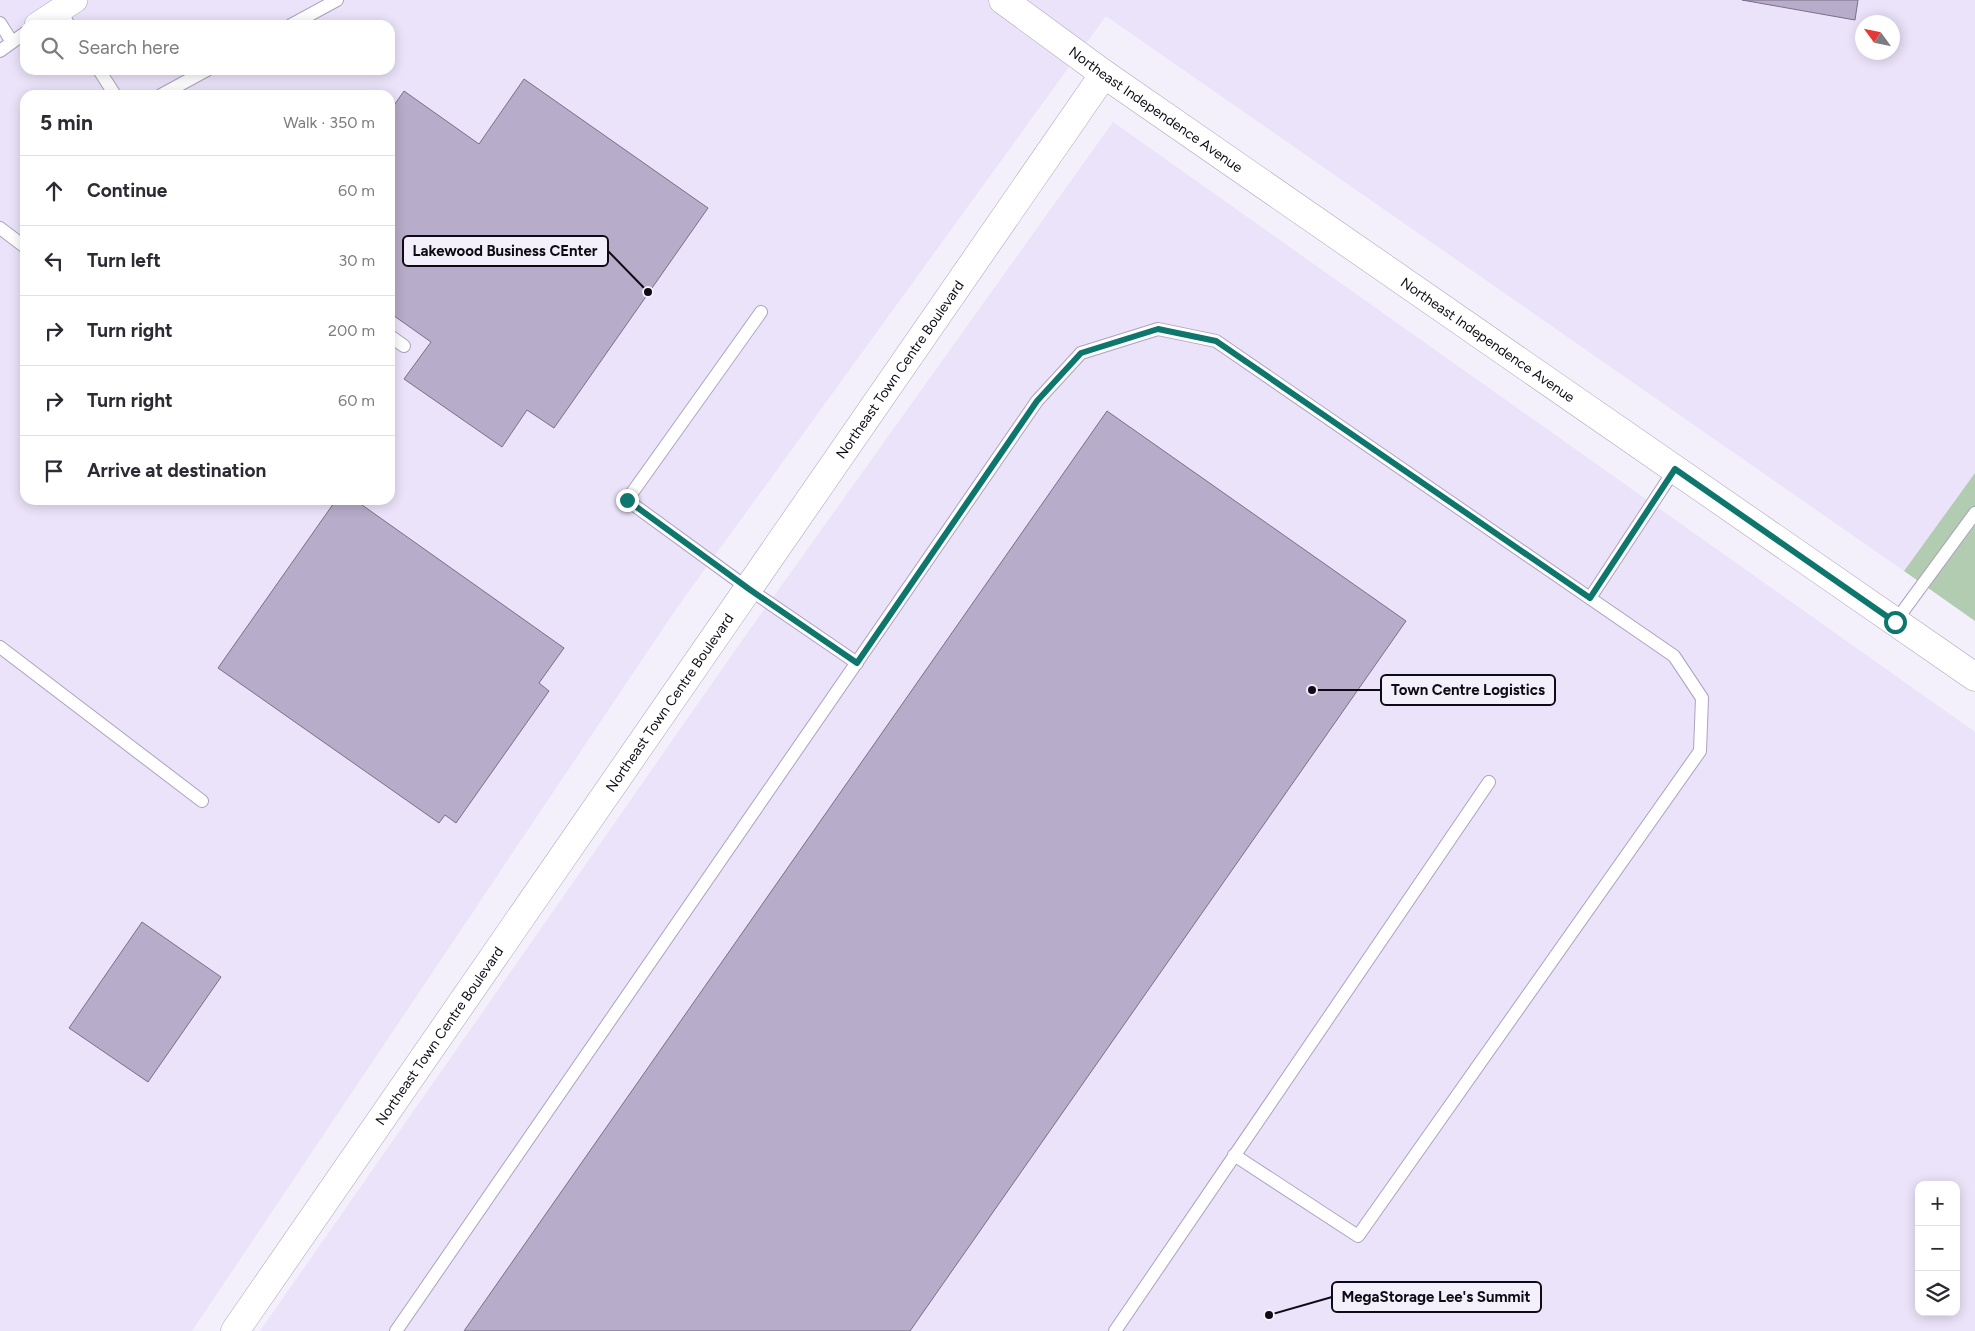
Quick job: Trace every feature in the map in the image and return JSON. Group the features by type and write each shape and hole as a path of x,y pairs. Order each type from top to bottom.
{"street":[{"name":"Northeast Independence Avenue","path":"1003,0 1104,74 1975,677"},
{"path":"48,20 68,12"},
{"name":"Northeast Town Centre Boulevard","path":"235,1331 1104,74"}],"lane":[{"path":"300,20 337,0"},
{"path":"0,23 12,42"},
{"path":"0,51 20,36"},
{"path":"102,75 112,90"},
{"path":"170,90 198,75"},
{"path":"0,228 20,243"},
{"path":"761,312 627,500 749,589 857,663"},
{"path":"396,1331 1037,401 1081,353 1158,329 1216,341 1674,656 1702,698 1700,751 1358,1236 1234,1156"},
{"path":"395,340 404,346"},
{"path":"1590,598 1675,469"},
{"path":"1895,622 1975,513"},
{"path":"0,647 202,801"},
{"path":"1115,1331 1489,782"}],"shaded area":[{"path":"0,0 1975,0 1975,473 1904,571 1106,16 676,609 192,1331 0,1331"},
{"path":"1113,122 1975,732 1975,1331 260,1331 736,649"}],"green space":[{"path":"1975,473 1975,621 1904,571"}],"building":[{"path":"1742,0 1858,0 1855,20"},
{"path":"524,79 708,208 554,428 527,410 502,447 404,379 431,342 395,317 395,104 404,91 479,144"},
{"path":"1107,411 1406,621 910,1331 464,1331"},
{"path":"332,505 362,505 564,648 539,683 549,691 456,823 445,815 439,823 218,668"},
{"path":"142,922 221,977 148,1082 69,1028"}],"place":[{"name":"Lakewood Business CEnter","path":"648,292"},
{"name":"Town Centre Logistics","path":"1312,690"},
{"name":"MegaStorage Lee's Summit","path":"1269,1315"}],"route":[{"path":"627,500 749,589 857,663 1037,401 1081,353 1158,329 1216,341 1590,598 1675,469 1895,622"}]}
